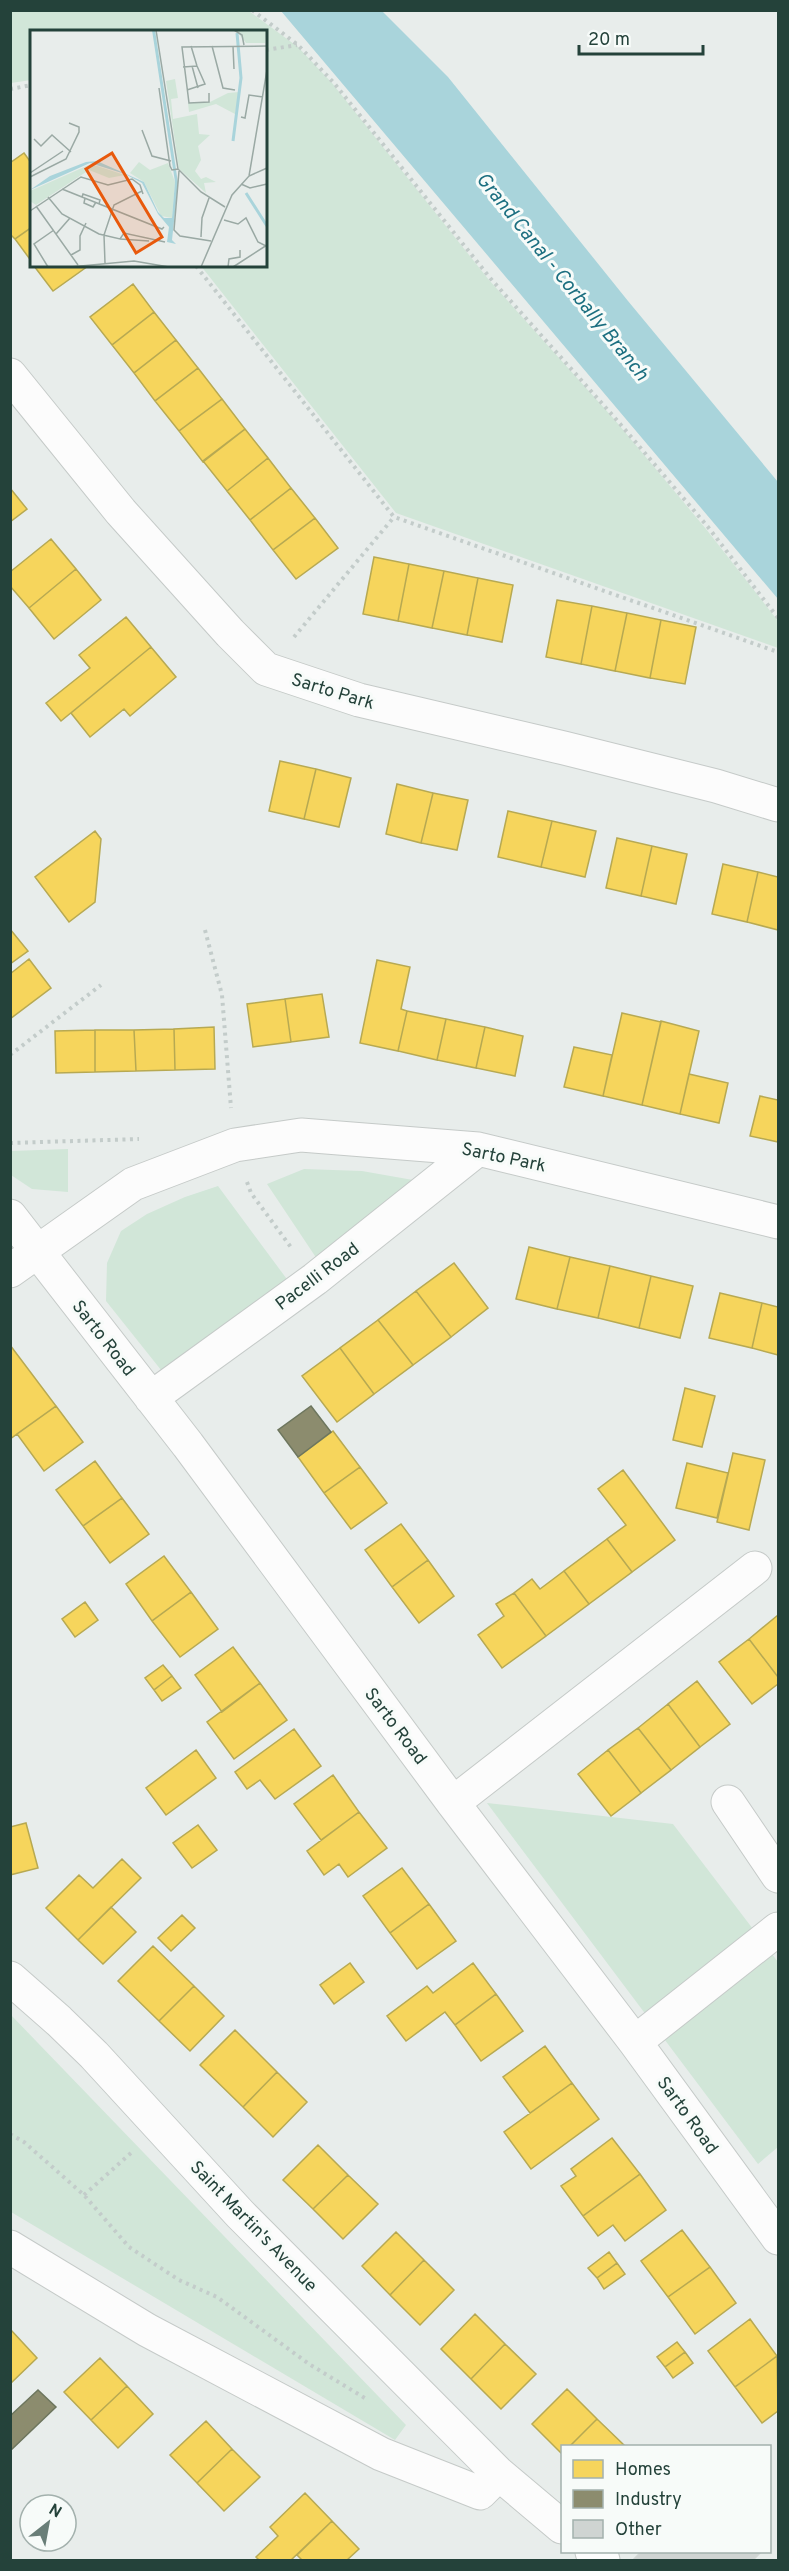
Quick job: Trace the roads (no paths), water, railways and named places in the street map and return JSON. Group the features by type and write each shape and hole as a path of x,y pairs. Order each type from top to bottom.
{"street":[{"name":"Sarto Park","path":"10,375 121,512 230,633 267,669 359,700 586,753 716,786 778,805"},
{"name":"Sarto Park","path":"37,1251 133,1184 235,1144 301,1135 478,1149 778,1222"},
{"name":"Pacelli Road","path":"151,1398 315,1280 478,1149"},
{"name":"Sarto Road","path":"10,1216 151,1398 453,1803 635,2042 778,2238"},
{"path":"10,1271 37,1251"},
{"path":"453,1803 755,1568"},
{"path":"728,1802 778,1876"},
{"path":"635,2042 778,1929"},
{"name":"Saint Martin's Avenue","path":"10,1978 59,2021 160,2126 240,2214 499,2474 561,2526"},
{"path":"10,2247 147,2330 381,2454 480,2493 499,2474"}],"water":[{"name":"Grand Canal - Corbally Branch","path":"281,11 382,11 448,77 628,301 778,482 778,599"}]}
